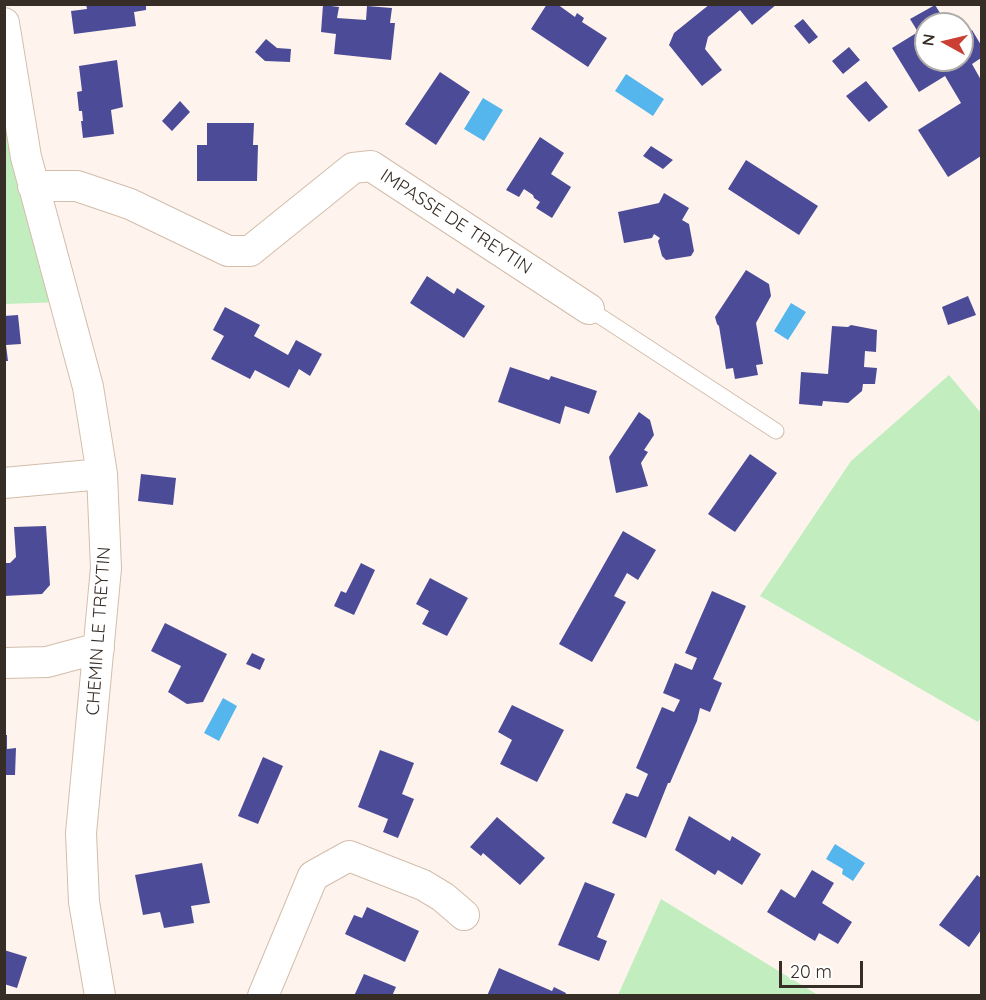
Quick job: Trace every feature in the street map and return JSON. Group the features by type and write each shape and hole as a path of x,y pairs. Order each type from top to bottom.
{"street":[{"name":"CHEMIN LE TREYTIN","path":"4,23 26,157 88,387 102,474 106,568 81,833 84,902 100,996"},
{"name":"IMPASSE DE TREYTIN","path":"33,186 77,186 130,204 228,251 250,251 353,168 371,166 589,309"},
{"path":"4,483 102,474"},
{"path":"4,663 47,662 99,648"},
{"path":"263,996 313,876 349,856 423,885 464,915"}],"lane":[{"path":"589,309 776,431"}],"green space":[{"path":"4,23 66,302 5,304"},
{"path":"949,375 981,413 982,715 978,722 760,596 851,461"},
{"path":"661,899 818,995 618,995"}],"water":[{"path":"626,74 664,99 653,116 615,91"},
{"path":"483,98 503,110 484,141 464,129"},
{"path":"791,303 806,312 788,340 774,331"},
{"path":"223,698 237,706 219,741 204,733"},
{"path":"835,844 865,863 853,881 842,874 843,869 826,859"}],"building":[{"path":"86,4 146,4 146,10 134,12 136,26 74,34 71,11 87,9"},
{"path":"547,4 557,4 575,17 577,13 584,18 582,22 607,38 588,67 531,29"},
{"path":"710,4 777,4 752,25 740,10 708,37 705,49 722,70 702,86 669,45 674,33"},
{"path":"323,5 339,7 337,18 366,20 367,6 392,8 390,23 395,23 391,60 334,54 336,34 321,32"},
{"path":"935,5 939,12 922,12"},
{"path":"803,19 818,37 809,44 794,26"},
{"path":"974,33 981,45 981,58 974,63"},
{"path":"914,34 914,72 974,72 974,68 981,80 981,156 948,177 918,130 961,103 945,76 919,92 892,48"},
{"path":"266,39 277,48 291,49 290,62 265,61 255,52"},
{"path":"849,47 860,60 843,74 832,61"},
{"path":"117,60 123,107 111,110 114,134 83,138 82,111 79,111 77,92 82,91 79,66"},
{"path":"440,72 470,92 436,145 405,124"},
{"path":"866,81 888,107 869,122 846,96"},
{"path":"180,101 190,112 172,131 162,121"},
{"path":"207,123 254,123 253,145 258,145 257,181 197,181 197,145 207,145"},
{"path":"540,137 564,153 551,174 571,187 552,218 536,208 540,202 524,189 519,197 506,190"},
{"path":"651,146 673,160 663,169 643,156"},
{"path":"746,160 818,206 799,235 728,189"},
{"path":"664,193 689,208 682,220 689,224 694,251 691,256 666,260 662,256 658,241 660,238 654,234 652,238 624,243 618,212 659,203"},
{"path":"746,270 769,284 771,296 756,323 763,364 756,365 758,375 735,379 733,368 726,369 719,326 715,317"},
{"path":"427,276 454,294 457,288 485,306 464,338 410,303"},
{"path":"968,296 976,315 948,325 942,307"},
{"path":"225,307 260,325 254,336 288,355 296,340 322,354 310,376 299,369 289,388 255,370 250,379 211,359 224,336 213,330"},
{"path":"18,315 21,344 6,345 8,361 4,361 4,316"},
{"path":"851,325 877,330 876,352 865,351 864,367 877,368 875,384 863,384 862,391 848,403 823,401 822,406 799,404 801,372 828,374 832,326 848,327"},
{"path":"510,367 549,380 551,376 597,391 589,414 565,406 560,424 498,402"},
{"path":"639,412 650,420 654,435 644,450 648,452 641,463 648,486 616,493 609,457"},
{"path":"750,454 777,473 735,532 708,514"},
{"path":"141,474 176,478 173,505 138,501"},
{"path":"46,526 50,585 42,594 4,596 4,563 10,563 16,557 14,527"},
{"path":"623,531 656,550 638,580 627,573 614,596 626,602 592,662 559,644"},
{"path":"361,563 375,570 354,615 334,606 341,591 346,593"},
{"path":"430,578 468,598 447,636 422,624 429,611 416,604"},
{"path":"712,591 746,606 713,679 722,683 710,712 700,708 697,721 670,783 668,783 646,838 612,823 626,793 638,797 648,774 636,768 662,707 674,712 680,700 663,693 675,663 692,670 697,658 685,653"},
{"path":"165,623 227,654 203,702 187,704 168,692 181,666 151,651"},
{"path":"252,653 265,659 260,670 246,664"},
{"path":"512,705 564,730 537,782 500,764 512,740 498,732"},
{"path":"4,735 7,735 7,749 16,748 15,775 4,775"},
{"path":"380,750 414,763 402,794 414,799 398,838 383,832 388,819 358,807"},
{"path":"263,757 283,766 258,824 238,816"},
{"path":"689,816 730,841 732,836 761,854 742,885 718,870 715,875 675,850"},
{"path":"497,817 545,858 520,885 483,853 481,856 470,847"},
{"path":"202,863 210,903 191,906 194,923 164,928 160,912 143,915 135,875"},
{"path":"812,870 834,883 822,903 852,922 838,944 819,933 815,941 767,912 781,889 795,898"},
{"path":"977,875 981,878 981,930 969,947 939,925"},
{"path":"585,882 615,894 597,937 607,941 599,961 558,945"},
{"path":"367,907 419,931 405,962 345,934 354,915 362,918"},
{"path":"4,950 27,957 17,988 4,984"},
{"path":"499,968 552,991 554,987 566,993 565,996 487,996"},
{"path":"364,974 396,987 392,996 354,996"}]}
